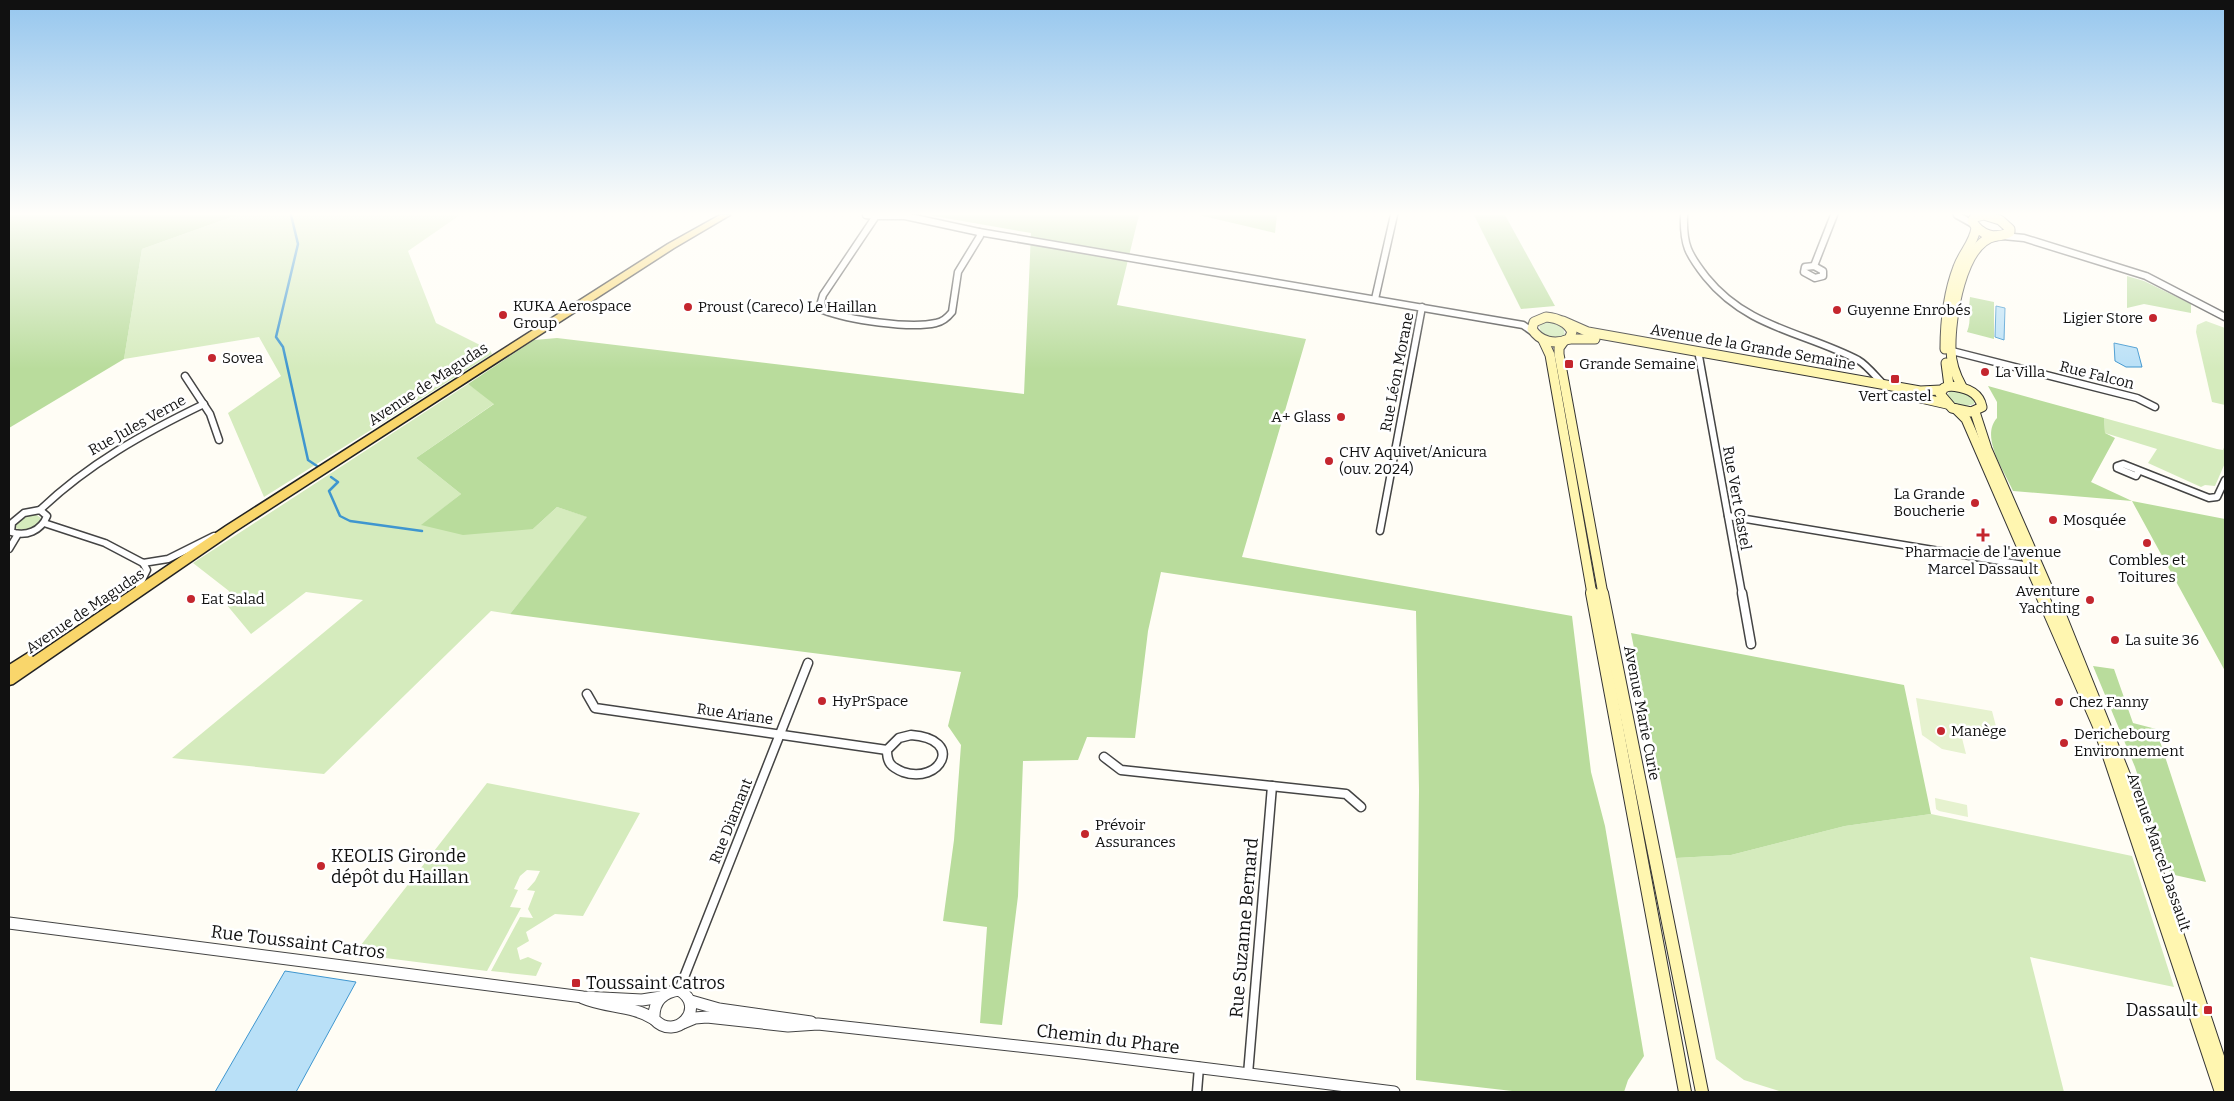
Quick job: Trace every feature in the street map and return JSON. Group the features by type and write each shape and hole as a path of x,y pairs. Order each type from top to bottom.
{"main road":[{"name":"Avenue de Magudas","path":"9,671 184,556 202,547 639,266"},
{"path":"1945,388 1948,350 1946,323 1959,266"},
{"path":"1962,387 1955,373 1948,350 1967,266"},
{"path":"1552,318 1563,321 1572,332 1566,340 1554,343 1543,340 1533,332 1532,325 1536,320 1552,318"},
{"name":"Avenue de la Grande Semaine","path":"1563,321 1588,332 1920,391 1962,387"},
{"name":"Avenue de la Grande Semaine","path":"1566,340 1588,338 1700,356 1920,397 1975,412"},
{"name":"Avenue Marie Curie","path":"1543,340 1550,355 1597,622 1685,1092"},
{"name":"Avenue Marie Curie","path":"1566,340 1559,348 1559,354 1608,622 1702,1092"},
{"name":"Avenue Marcel Dassault","path":"1962,387 1975,394 1982,402 1980,410 1975,412 1987,450 2090,683 2225,1078"},
{"name":"Avenue Marcel Dassault","path":"1945,388 1941,397 1966,419 2081,682 2132,808 2221,1092"},
{"name":"Avenue de Magudas","path":"9,680 189,559 202,547"}],"street":[{"path":"842,266 823,295 822,306 827,313 841,317 932,325 944,320 952,312 958,272 961,266"},
{"path":"1182,266 1523,325 1533,332"},
{"path":"1375,299 1382,266"},
{"path":"1698,266 1711,283 1732,303 1761,322 1860,361 1883,384"},
{"path":"2115,266 2146,276 2225,317"},
{"path":"2126,266 2144,272 2225,313"},
{"name":"Rue Léon Morane","path":"1380,531 1422,307"},
{"path":"1523,325 1536,320"},
{"name":"Rue Falcon","path":"1948,350 2137,398 2155,406"},
{"name":"Rue Vert Castel","path":"1700,356 1750,644"},
{"path":"185,376 213,420 218,440"},
{"name":"Rue Jules Verne","path":"40,510 68,483 96,462 142,435 204,404"},
{"path":"2139,471 2209,498 2218,497 2225,480"},
{"path":"40,510 46,513 44,523 29,532 18,534 10,529 12,519 30,511 40,510"},
{"path":"1728,516 2030,566"},
{"path":"44,523 105,543 143,562 168,559 230,528"},
{"path":"9,550 18,534"},
{"path":"139,586 147,570 143,562"},
{"name":"Rue Diamant","path":"679,990 808,663"},
{"name":"Rue Ariane","path":"586,694 595,708 887,750"},
{"path":"920,735 937,740 944,750 944,757 938,768 932,772 917,774 898,771 892,768 887,760 887,750 899,737 920,735"},
{"path":"1104,757 1121,770 1346,794 1361,807"},
{"name":"Rue Suzanne Bernard","path":"1248,1074 1272,786"},
{"name":"Rue Toussaint Catros","path":"9,923 583,998 596,1004 638,1010 654,1019"},
{"path":"679,990 684,992 691,1001 690,1012 683,1023 672,1028 660,1027 654,1019 654,1008 661,997 679,990"},
{"name":"Rue Toussaint Catros","path":"583,998 600,995 641,1000 661,997"},
{"name":"Chemin du Phare","path":"691,1001 710,1008 794,1017 818,1024 1394,1092"},
{"name":"Chemin du Phare","path":"683,1023 695,1018 707,1017 788,1026 818,1024"},
{"path":"1198,1092 1199,1068"}],"green space":[{"path":"9,266 139,266 124,359 9,428"},
{"path":"139,266 414,266 436,323 490,350 492,354 264,497 228,413 281,376 259,337 124,359"},
{"path":"1030,266 1126,266 1117,305 1306,339 1242,557 1572,616 1591,772 1605,826 1644,1056 1628,1080 1624,1092 1521,1092 1416,1080 1419,790 1416,611 1161,572 1148,631 1135,738 1087,737 1078,760 1023,761 1018,896 1002,1025 980,1023 987,927 943,921 954,840 961,745 948,726 961,672 510,614 587,517 557,507 533,529 463,535 421,525 461,494 416,458 494,404 468,384 534,340 557,338 1024,394"},
{"path":"1500,266 1533,266 1555,306 1521,309"},
{"path":"2127,276 2144,281 2191,304 2191,313 2144,304 2127,308"},
{"path":"1970,297 1994,302 1994,339 1967,332"},
{"path":"1548,321 1563,327 1565,335 1551,338 1542,334 1539,326"},
{"path":"2206,321 2225,328 2225,405 2212,402 2196,332 2197,325"},
{"path":"468,384 495,403 416,458 461,494 422,525 533,529 557,507 588,517 510,614 491,611 324,774 172,758 363,600 306,592 251,634 226,604 229,591 193,563"},
{"path":"1988,386 2104,418 2105,433 2115,438 2091,482 2132,501 2013,491 1992,444 1991,434 1992,426 1997,418 1997,402"},
{"path":"1950,390 1962,390 1975,399 1974,404 1963,406 1956,404 1947,396"},
{"path":"2104,418 2217,449 2223,450 2225,445 2225,463 2215,486 2205,485 2201,487 2148,463 2157,449 2105,433"},
{"path":"2132,501 2225,519 2225,671"},
{"path":"35,514 41,518 34,527 27,530 16,528 16,524 24,517"},
{"path":"1631,633 1904,685 1931,814 1845,826 1731,855 1676,858"},
{"path":"2093,666 2114,669 2133,723 2156,729 2206,882 2170,874 2135,767"},
{"name":"Manège","path":"1916,698 1992,711 1998,734 1959,726 1966,754 1942,749 1922,735"},
{"path":"487,783 640,813 583,916 555,914 526,932 529,941 517,948 520,960 528,957 542,963 536,976 491,971 520,917 533,918 528,909 535,891 527,890 535,881 540,871 527,870 520,876 514,889 518,890 510,907 521,908 487,971 354,954"},
{"path":"1935,798 1967,805 1968,817 1939,811 1936,809"},
{"path":"1931,814 2132,856 2174,987 2030,957 2064,1092 1782,1092 1744,1080 1716,1059 1676,858 1731,855 1845,826"}],"water":[{"path":"1996,306 2005,308 2004,340 1995,337"},
{"path":"2114,343 2137,348 2142,367 2126,367 2115,361"},
{"path":"285,971 356,982 296,1092 215,1092"}],"waterway":[{"path":"293,266 276,337 283,347 308,460 317,466"},
{"path":"331,477 338,482 329,491 340,516 350,521 422,531"}],"place":[{"name":"Proust (Careco) Le Haillan","path":"688,307"},
{"name":"Guyenne Enrobés","path":"1837,310"},
{"name":"KUKA Aerospace Group","path":"503,315"},
{"name":"Ligier Store","path":"2153,318"},
{"name":"Sovea","path":"212,358"},
{"name":"Grande Semaine","path":"1569,364"},
{"name":"La Villa","path":"1985,372"},
{"name":"Vert castel","path":"1895,379"},
{"name":"A+ Glass","path":"1341,417"},
{"name":"CHV Aquivet/Anicura (ouv. 2024)","path":"1329,461"},
{"name":"La Grande Boucherie","path":"1975,503"},
{"name":"Mosquée","path":"2053,520"},
{"name":"Pharmacie de l'avenue Marcel Dassault","path":"1983,535"},
{"name":"Combles et Toitures","path":"2147,543"},
{"name":"Eat Salad","path":"191,599"},
{"name":"Aventure Yachting","path":"2090,600"},
{"name":"La suite 36","path":"2115,640"},
{"name":"HyPrSpace","path":"822,701"},
{"name":"Chez Fanny","path":"2059,702"},
{"name":"Manège","path":"1941,731"},
{"name":"Derichebourg Environnement","path":"2064,743"},
{"name":"Prévoir Assurances","path":"1085,834"},
{"name":"KEOLIS Gironde dépôt du Haillan","path":"321,866"},
{"name":"Toussaint Catros","path":"576,983"},
{"name":"Dassault","path":"2208,1010"}]}
